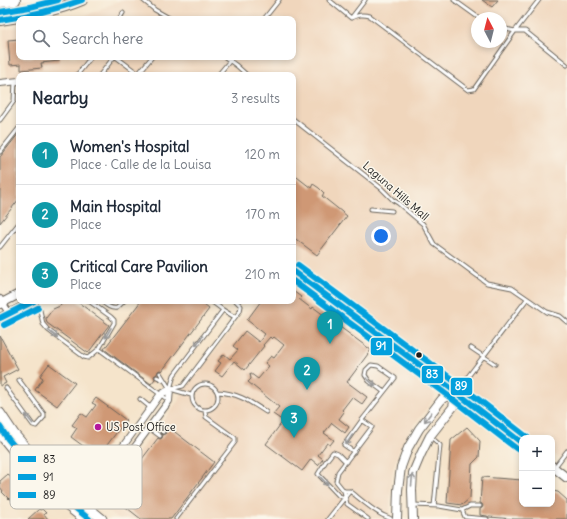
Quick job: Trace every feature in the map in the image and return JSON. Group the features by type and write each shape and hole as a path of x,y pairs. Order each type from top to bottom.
{"main road":[{"path":"0,2 15,0"},
{"path":"24,16 36,14 82,0"},
{"path":"0,20 16,17"},
{"path":"0,413 23,445"},
{"path":"0,434 10,446"},
{"path":"90,509 102,519"},
{"path":"72,510 83,518"}],"street":[{"path":"0,83 16,81"},
{"path":"296,273 519,441"},
{"path":"9,313 1,302 16,295"},
{"path":"0,318 28,304"},
{"path":"124,445 160,395 170,389"},
{"path":"137,445 169,401 170,389"},
{"path":"413,519 413,473 430,436 453,407 456,392"},
{"path":"397,519 398,490 401,467 408,448 419,429 442,399 456,392"},
{"path":"555,469 567,478"},
{"path":"83,518 88,509"}],"lane":[{"path":"143,0 155,10 166,16"},
{"path":"266,16 279,0"},
{"path":"329,0 351,18"},
{"path":"351,18 365,0"},
{"path":"454,0 471,12"},
{"path":"351,18 359,15 370,16 468,90 474,89 539,0"},
{"path":"507,29 525,31 567,65"},
{"path":"79,72 88,60"},
{"path":"102,72 112,60"},
{"path":"119,60 136,72"},
{"path":"141,72 150,60"},
{"path":"221,72 230,61 243,71"},
{"path":"0,120 14,101 16,88"},
{"name":"Laguna Hills Mall","path":"296,121 381,188 393,200 423,224 434,244 487,283 512,288 547,312 560,316 567,322"},
{"path":"0,152 16,132"},
{"path":"371,209 392,211"},
{"path":"0,248 16,227"},
{"path":"456,392 527,298"},
{"path":"36,304 40,310 43,324 48,330 84,357 88,358 99,348 114,323 114,320 111,317 93,304"},
{"path":"105,304 114,309 121,304"},
{"path":"216,304 231,316 236,316"},
{"path":"170,389 183,386 236,316 241,308 239,304"},
{"path":"170,389 174,375 223,310"},
{"path":"99,348 169,401"},
{"path":"471,348 495,364"},
{"path":"354,452 344,445 395,378 378,366 371,365 366,370 365,375 368,381 384,392"},
{"path":"160,373 170,389 191,395"},
{"path":"157,377 165,380"},
{"path":"6,388 36,426 44,417 44,414 19,380"},
{"path":"203,384 212,386 217,392 218,399 216,405 205,411 196,408 191,400 191,395 195,387 203,384"},
{"path":"217,392 239,396 266,412"},
{"path":"140,399 151,408"},
{"path":"176,519 235,442 235,438 206,417 205,411"},
{"path":"362,420 372,427 338,472 336,481 344,491 347,504 368,519"},
{"path":"151,426 163,432"},
{"path":"151,426 160,436"},
{"path":"430,436 440,445 434,506"},
{"path":"555,465 567,451"},
{"path":"345,498 339,496 318,474 333,452 338,454 346,462"},
{"path":"344,491 350,491 378,513 391,519"},
{"path":"328,519 350,491"},
{"path":"413,505 462,510 470,506 480,506"},
{"path":"462,510 465,517 487,519"}],"shaded area":[{"path":"121,0 567,0 567,464 555,455 555,435 527,435 296,259 296,72 16,72 16,78 7,78 3,30 16,28 16,60 296,60 296,16 85,16"},
{"path":"296,287 432,390 435,395 433,400 405,438 399,451 394,466 391,484 390,519 119,519 104,509 142,509 142,448 179,400 184,390 253,304 296,304"}],"building":[{"path":"482,0 498,0 492,7"},
{"path":"16,39 16,60 59,61 41,63 42,68 21,70 21,64 10,65 8,40"},
{"path":"16,137 16,203 0,223 0,157"},
{"path":"296,176 311,188 313,184 319,188 324,193 322,196 347,216 317,255 296,239"},
{"path":"296,293 301,297 299,299 312,309 313,307 371,350 347,382 367,397 362,404 352,397 342,410 344,412 339,419 349,427 345,433 332,423 324,433 334,440 330,445 327,443 318,455 323,459 318,465 311,459 302,471 266,444 283,421 273,414 279,407 248,382 251,379 250,373 258,379 269,366 265,363 271,356 274,358 284,345 274,337 272,339 270,337 245,370 234,361 222,376 215,371 221,363 218,361 224,354 230,359 238,350 233,346 245,331 259,342 265,334 247,320 259,304 296,304"},
{"path":"62,304 80,304 109,325 88,353 47,323 46,318 53,309"},
{"path":"139,304 203,304 209,309 162,371 158,371 154,376 155,379 151,384 104,349"},
{"path":"0,336 18,369 3,377 6,383 0,386"},
{"path":"49,364 75,383 57,406 35,390 43,378 40,376"},
{"name":"US Post Office","path":"96,398 126,420 107,445 82,445 71,437 77,428 72,425 81,413 87,417 96,405 92,403"},
{"path":"167,426 214,462 171,519 141,519 128,509 142,509 142,459 158,438 162,438 166,433 165,430"},
{"path":"467,427 480,441 479,457 472,464 470,498 462,505 447,503 451,440"},
{"path":"8,474 10,477 9,499 2,492 0,481"},
{"path":"482,477 519,480 519,507 555,507 555,492 558,492 567,500 567,519 514,519 489,517 480,515 480,509 483,506 480,503"},
{"path":"39,509 42,509 46,513 44,514 48,519 28,519"}],"transit line":[{"name":"89","path":"0,12 58,0"},
{"name":"83","path":"25,16 62,7 82,0"},
{"name":"83","path":"0,20 16,18"},
{"name":"89","path":"298,265 524,435"},
{"name":"83","path":"296,273 519,441"},
{"name":"91","path":"296,283 517,449"},
{"name":"83","path":"0,318 28,304"},
{"name":"91","path":"4,325 38,308"},
{"name":"91","path":"0,427 13,445"},
{"name":"91","path":"77,509 89,519"}],"place":[{"name":"Women's Hospital","path":"330,344"},
{"name":"Main Hospital","path":"307,390"},
{"name":"US Post Office","path":"98,427"},
{"name":"Critical Care Pavilion","path":"294,438"}]}
